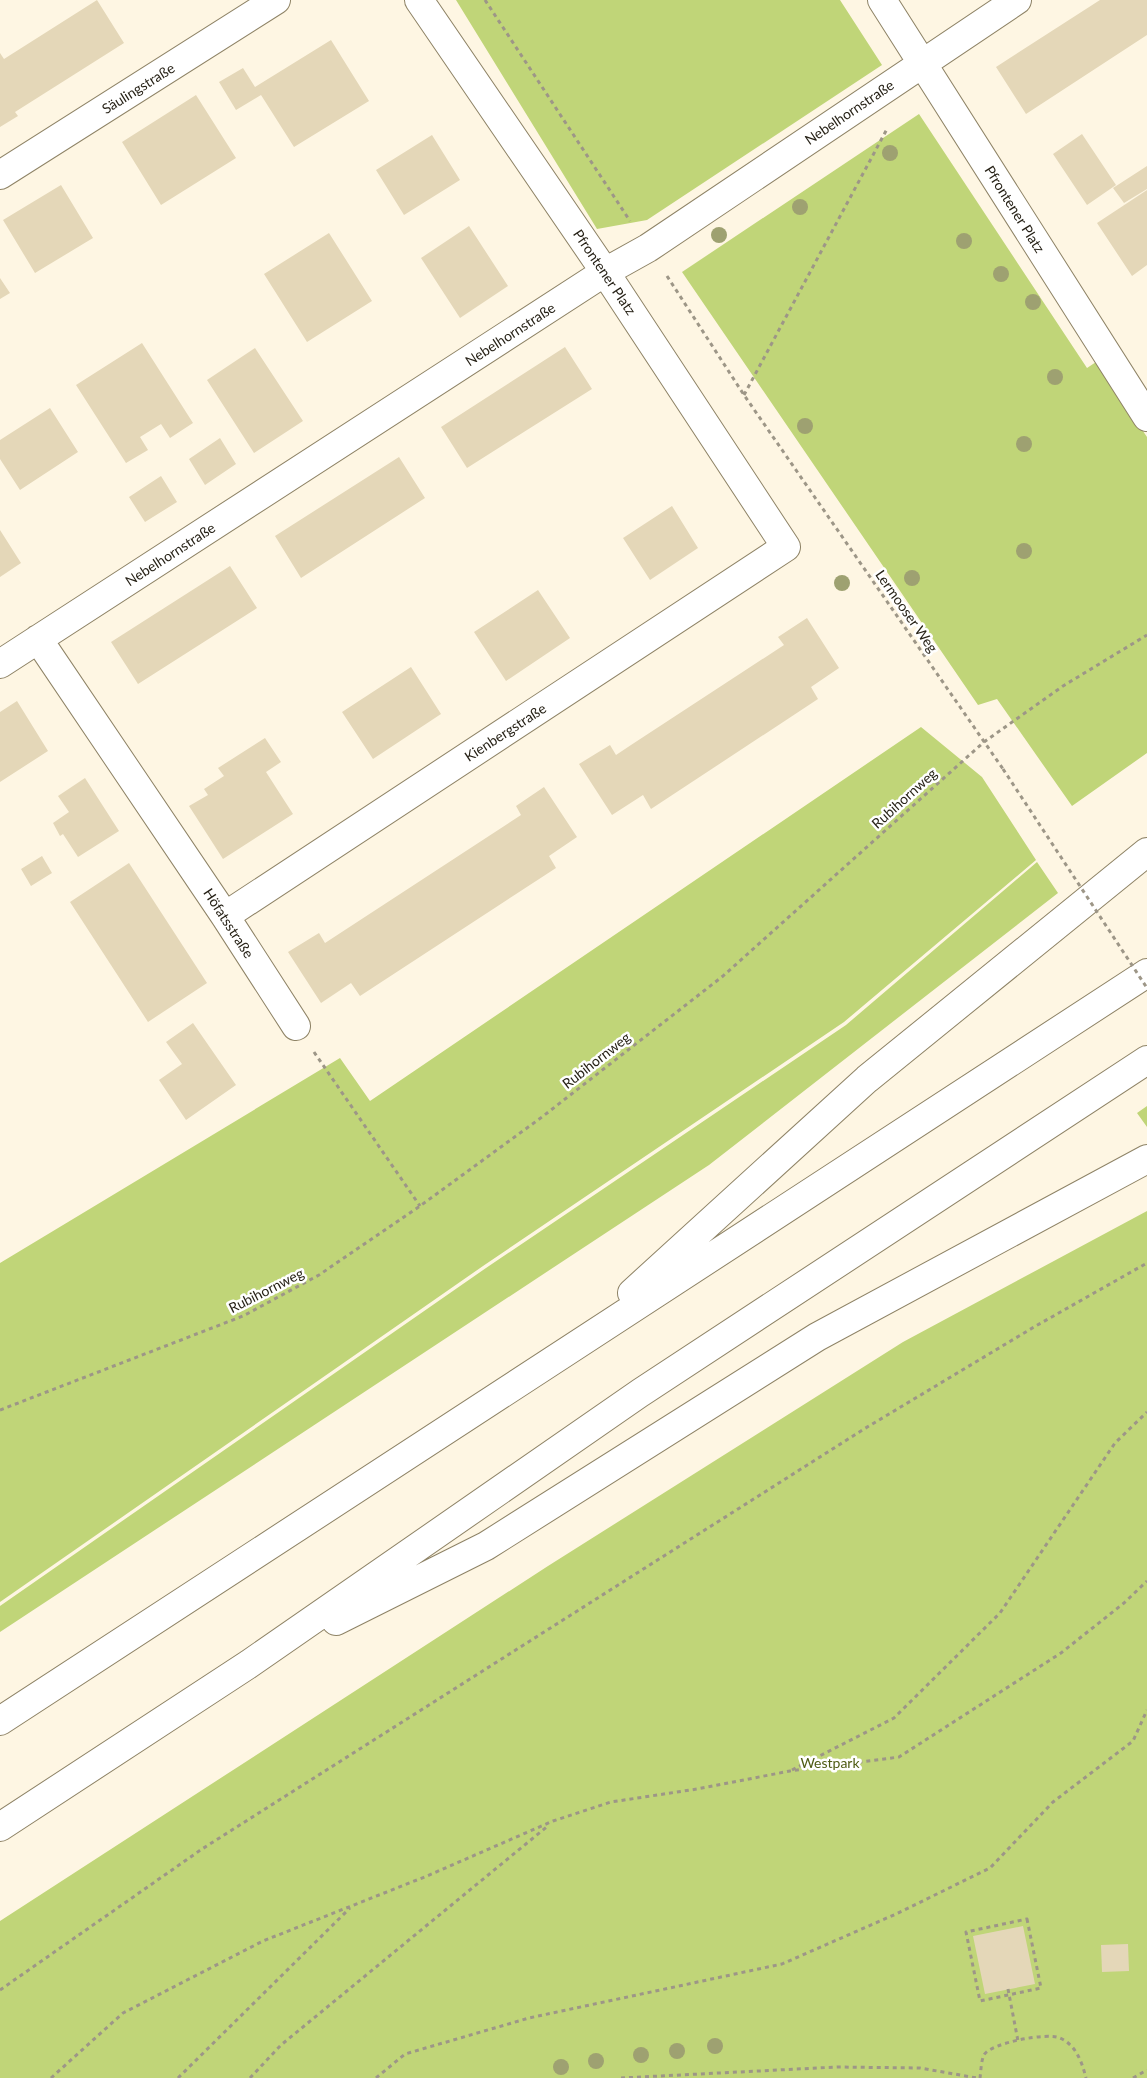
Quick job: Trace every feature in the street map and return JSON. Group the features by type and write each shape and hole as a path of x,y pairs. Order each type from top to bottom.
{"main road":[{"name":"Säulingstraße","path":"0,175 276,0"},
{"name":"Pfrontener Platz","path":"420,0 605,272 786,547"},
{"name":"Pfrontener Platz","path":"882,0 1147,417"},
{"name":"Nebelhornstraße","path":"0,664 605,272 648,248 922,62 1017,0"},
{"name":"Kienbergstraße","path":"225,916 786,547"},
{"name":"Höfatsstraße","path":"38,639 225,916 296,1026"},
{"path":"572,1348 867,1079 1147,852"},
{"path":"0,1721 1147,973"},
{"path":"0,1827 249,1664 640,1393 1147,1060"},
{"path":"249,1664 486,1546 817,1337 1147,1159"}],"path":[{"name":"Lermooser Weg","path":"485,0 744,395 984,742 1147,988"},
{"path":"744,395 890,124"},
{"name":"Rubihornweg","path":"0,1410 243,1316 318,1275 420,1206 542,1117 722,976 984,742 1063,686 1147,635"},
{"path":"296,1026 420,1206"},
{"path":"0,1990 202,1849 856,1434 1034,1326 1147,1263"},
{"path":"790,1771 894,1718 1000,1613 1115,1444 1147,1412"},
{"path":"51,2078 123,2013 263,1941 427,1876 553,1821 610,1802 697,1789 790,1771 899,1757 1061,1653 1124,1603 1147,1580"},
{"path":"376,2078 405,2054 529,2018 782,1964 896,1914 990,1868 1053,1802 1133,1740 1147,1710"},
{"path":"250,2078 281,2045 553,1821"},
{"path":"178,2078 353,1905"},
{"path":"1027,1919 1041,1988 1010,1994 980,2001 966,1932 1027,1919"},
{"path":"1008,1989 1018,2041"},
{"path":"621,2078 668,2074 754,2072 837,2067 920,2068 978,2078 984,2055 989,2050 1000,2044 1050,2036 1060,2038 1076,2052 1082,2062 1086,2078"},
{"path":"1132,2078 1147,2070"},
{"path":"754,2072 756,2078"}],"green space":[{"path":"456,0 840,0 882,65 647,220 597,229"},
{"path":"919,114 1087,368 1096,362 1147,437 1147,753 1072,806 997,699 978,705 682,272"},
{"path":"921,727 982,777 1036,860 844,1022 483,1266 0,1602 0,1263 340,1058 370,1101"},
{"path":"1037,862 1058,893 709,1165 0,1632 0,1606 486,1268 846,1025"},
{"path":"1147,1106 1147,1127 1137,1113"},
{"name":"Westpark","path":"1147,1211 1147,2078 0,2078 0,1921 548,1566 903,1342"}],"building":[{"path":"97,0 124,43 15,112 18,116 0,127 0,53 4,59"},
{"path":"1100,0 1147,0 1147,35 1026,114 996,67"},
{"path":"331,40 369,101 294,147 261,95 236,110 219,82 243,68 255,87"},
{"path":"196,95 236,158 161,205 122,142"},
{"path":"1082,134 1116,185 1087,205 1053,154"},
{"path":"432,135 460,180 404,215 376,170"},
{"path":"1147,166 1147,189 1124,203 1113,188"},
{"path":"61,185 93,238 35,273 3,220"},
{"path":"1147,190 1147,265 1132,276 1097,223"},
{"path":"469,226 508,286 460,318 421,258"},
{"path":"329,233 372,301 307,342 264,274"},
{"path":"0,278 10,293 0,299"},
{"path":"142,343 193,423 170,438 161,424 140,437 148,450 126,463 76,385"},
{"path":"565,347 592,389 467,468 441,427"},
{"path":"255,348 303,421 254,453 207,380"},
{"path":"50,408 78,452 20,490 0,459 0,440"},
{"path":"220,438 236,464 205,485 189,459"},
{"path":"399,457 425,498 301,578 275,536"},
{"path":"161,476 177,502 145,522 129,497"},
{"path":"672,506 698,548 650,580 623,538"},
{"path":"0,530 21,563 0,577"},
{"path":"230,566 257,608 138,684 111,642"},
{"path":"538,590 570,638 506,681 474,632"},
{"path":"807,618 839,668 811,687 818,699 651,809 643,795 612,815 579,764 610,745 616,755 784,645 778,637"},
{"path":"411,667 441,714 373,759 342,712"},
{"path":"17,701 48,751 0,782 0,712"},
{"path":"265,738 281,762 266,772 293,814 223,859 189,806 208,795 204,789 224,776 218,768"},
{"path":"85,778 119,831 78,857 63,834 60,836 53,823 69,812 58,796"},
{"path":"544,787 577,837 549,856 556,868 360,996 351,983 321,1003 288,952 319,933 325,943 521,815 516,806"},
{"path":"42,856 52,873 31,886 21,869"},
{"path":"129,863 207,983 148,1022 70,902"},
{"path":"193,1023 236,1085 186,1120 159,1080 182,1064 166,1042"},
{"path":"1023,1926 1035,1984 985,1994 973,1936"},
{"path":"1128,1944 1129,1971 1102,1972 1101,1945"}]}
